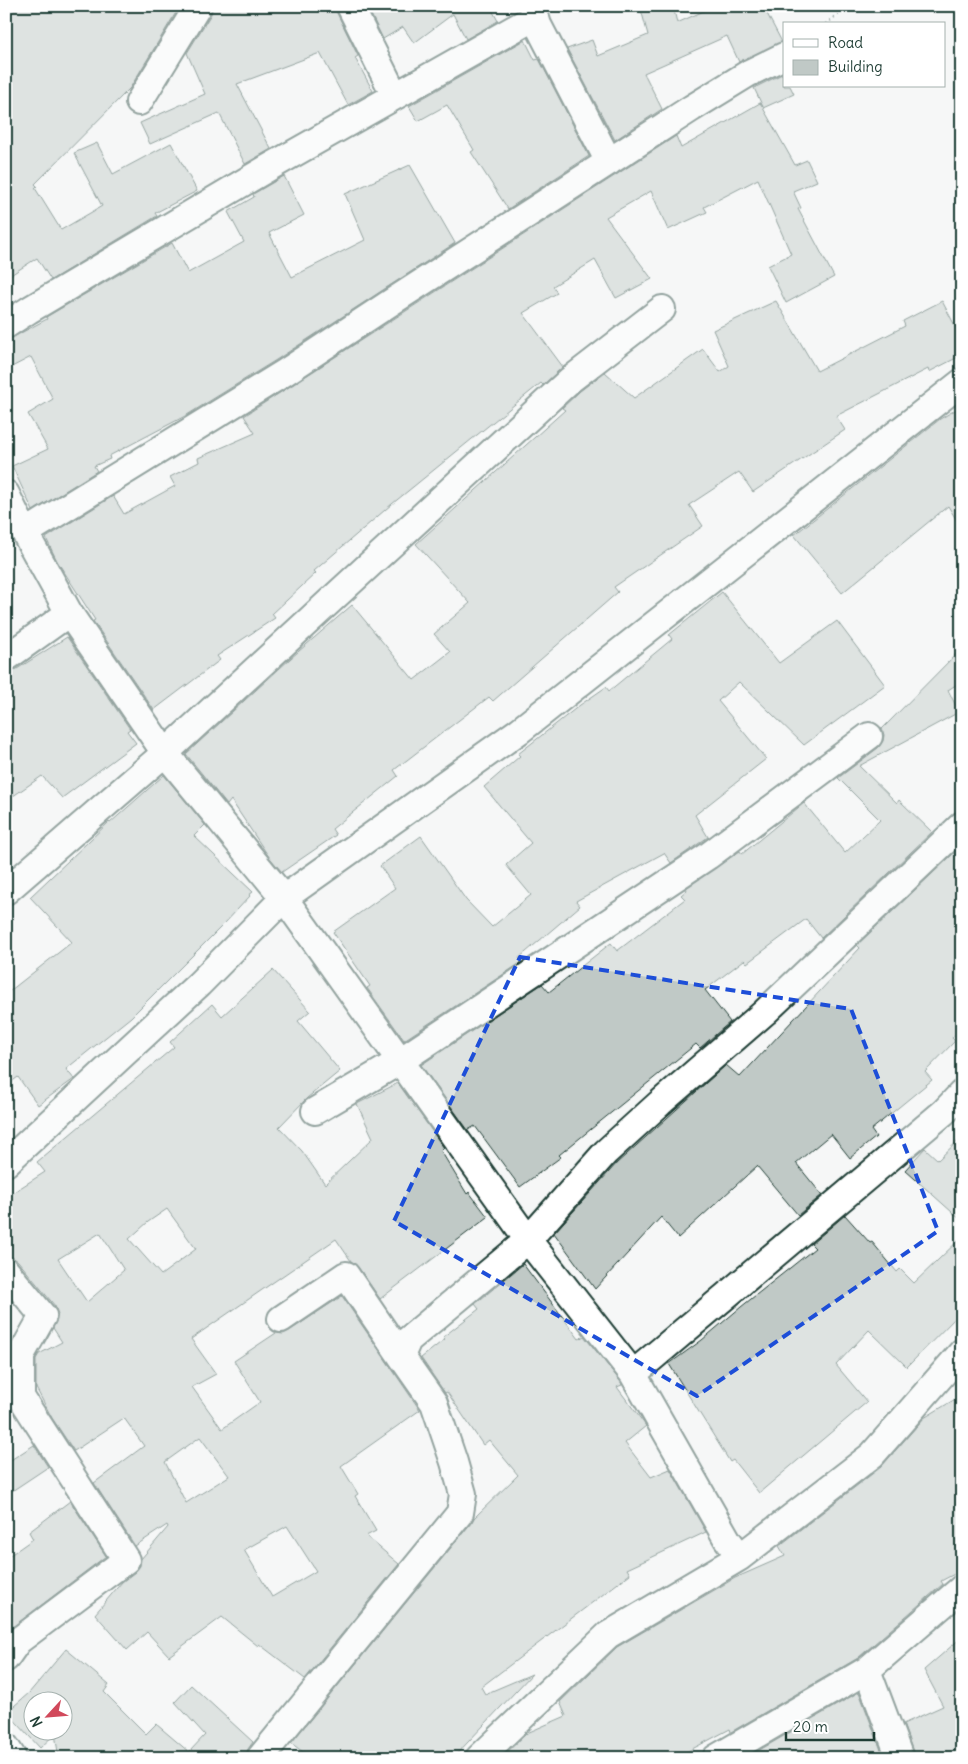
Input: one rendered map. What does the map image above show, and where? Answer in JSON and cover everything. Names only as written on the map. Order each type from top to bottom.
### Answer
[{"type":"street","points":[[139,102],[198,6]]},
{"type":"street","points":[[350,6],[395,96]]},
{"type":"street","points":[[6,325],[268,168],[395,96],[533,12],[610,162]]},
{"type":"street","points":[[25,533],[284,373],[749,73],[783,56]]},
{"type":"street","points":[[6,891],[165,753],[570,380],[662,309]]},
{"type":"street","points":[[6,1164],[199,984],[284,898],[519,731],[962,382]]},
{"type":"street","points":[[6,494],[69,613],[165,753],[284,898],[528,1240],[633,1374],[727,1539],[740,1557]]},
{"type":"street","points":[[6,658],[69,613]]},
{"type":"street","points":[[315,1111],[400,1061],[708,856],[869,736]]},
{"type":"street","points":[[401,1356],[408,1340],[528,1240],[606,1152],[660,1102],[765,1012],[962,824]]},
{"type":"street","points":[[633,1374],[944,1112],[962,1093]]},
{"type":"street","points":[[6,1271],[43,1316],[20,1355],[21,1397],[126,1560],[18,1641],[6,1658]]},
{"type":"street","points":[[260,1758],[460,1513],[463,1494],[434,1403],[346,1275],[281,1319]]},
{"type":"street","points":[[479,1758],[608,1635],[740,1557],[872,1455],[962,1352]]},
{"type":"street","points":[[716,1758],[867,1670],[962,1588]]},
{"type":"street","points":[[867,1670],[900,1758]]},
{"type":"street","points":[[6,1747],[13,1758]]},
{"type":"path","points":[[828,22],[847,6]]},
{"type":"highlighted area","points":[[520,957],[851,1009],[938,1231],[697,1396],[394,1221]]},
{"type":"building","points":[[6,6],[180,6],[130,88],[35,184],[37,186],[35,188],[61,230],[102,206],[74,153],[97,143],[113,174],[171,143],[197,191],[155,213],[157,216],[51,280],[37,258],[6,278]]},
{"type":"building","points":[[213,6],[335,6],[358,56],[355,58],[373,91],[348,105],[320,53],[237,84],[271,149],[245,164],[219,113],[150,144],[140,123],[205,94],[187,53],[211,14]]},
{"type":"building","points":[[367,6],[490,6],[498,21],[466,39],[453,14],[414,43],[403,27],[383,39]]},
{"type":"building","points":[[640,6],[673,6],[677,23],[715,6],[763,6],[782,42],[739,62],[727,36],[644,73],[662,109],[615,140],[567,49],[592,40],[598,56],[648,35]]},
{"type":"building","points":[[525,40],[535,60],[539,59],[589,156],[508,209],[471,152],[474,150],[447,105],[418,121],[409,106]]},
{"type":"building","points":[[783,74],[783,88],[791,88],[794,94],[763,108],[795,165],[807,160],[817,181],[793,191],[801,208],[798,209],[834,277],[786,303],[768,266],[791,254],[758,179],[704,207],[707,212],[668,230],[651,191],[606,217],[652,279],[616,298],[595,260],[553,286],[557,293],[523,313],[563,367],[543,385],[541,383],[392,504],[314,571],[316,573],[272,614],[275,618],[217,656],[220,660],[154,710],[93,621],[95,620],[57,561],[46,538],[113,496],[124,514],[175,486],[170,477],[199,462],[198,458],[255,433],[244,416],[676,136],[681,148],[760,103],[763,107],[754,88]]},
{"type":"building","points":[[410,165],[455,243],[276,360],[187,415],[109,456],[110,459],[94,466],[97,471],[33,511],[12,466],[48,449],[28,414],[53,399],[31,357],[6,370],[6,341],[47,319],[46,317],[172,243],[188,273],[244,242],[228,212],[254,197],[253,194],[284,176],[304,215],[269,233],[292,277],[365,240],[345,194]]},
{"type":"building","points":[[776,301],[817,371],[905,326],[903,321],[942,301],[962,339],[962,355],[929,372],[928,369],[836,416],[845,430],[753,492],[739,472],[689,505],[703,526],[614,587],[618,592],[493,701],[489,697],[394,770],[398,776],[332,829],[336,835],[282,872],[269,857],[231,800],[227,805],[186,754],[352,605],[414,680],[450,652],[434,634],[470,603],[416,544],[565,410],[562,408],[580,391],[605,372],[634,398],[703,349],[720,372],[729,366],[713,330]]},
{"type":"building","points":[[962,406],[962,529],[948,506],[842,593],[794,535],[940,419]]},
{"type":"building","points":[[722,592],[779,663],[837,621],[885,685],[804,745],[739,682],[718,701],[766,759],[695,815],[708,837],[671,863],[664,853],[576,901],[580,906],[519,958],[522,962],[404,1040],[367,988],[370,986],[333,932],[395,888],[380,866],[421,836],[466,900],[492,927],[531,895],[506,865],[531,843],[484,787],[520,756],[518,754],[580,705],[606,687],[609,691],[672,639],[669,635]]},
{"type":"building","points":[[67,637],[130,729],[127,731],[136,743],[62,798],[42,776],[6,801],[6,676]]},
{"type":"building","points":[[962,648],[962,681],[948,690],[959,712],[859,766],[897,803],[899,800],[932,832],[821,938],[806,919],[747,963],[744,960],[705,990],[730,1022],[700,1048],[696,1044],[559,1155],[561,1157],[520,1187],[475,1126],[468,1130],[421,1065],[542,984],[549,992],[611,943],[617,951],[685,899],[681,895],[687,890],[686,888],[740,851],[742,854],[804,803],[845,853],[880,820],[838,778],[878,748],[883,741],[882,729]]},
{"type":"building","points":[[164,775],[205,825],[194,836],[253,892],[225,923],[131,1017],[66,1069],[74,1079],[38,1105],[18,1077],[6,1086],[6,994],[72,942],[30,897],[109,822]]},
{"type":"building","points":[[954,853],[962,861],[962,1028],[952,1038],[955,1041],[925,1072],[932,1080],[871,1130],[876,1137],[850,1158],[831,1134],[796,1163],[822,1195],[798,1215],[757,1166],[678,1238],[661,1217],[595,1289],[554,1233],[617,1163],[726,1065],[740,1077],[860,948],[857,945]]},
{"type":"building","points":[[273,970],[310,1011],[298,1021],[340,1071],[307,1098],[279,1127],[302,1151],[325,1184],[373,1138],[357,1104],[398,1083],[444,1148],[441,1151],[467,1194],[469,1192],[488,1217],[380,1299],[336,1239],[191,1339],[216,1374],[192,1387],[222,1429],[260,1402],[234,1361],[276,1333],[283,1334],[289,1331],[342,1296],[420,1410],[341,1466],[358,1494],[355,1496],[376,1531],[366,1536],[399,1564],[305,1679],[259,1644],[258,1646],[222,1617],[169,1656],[147,1632],[127,1650],[95,1614],[122,1582],[135,1572],[140,1566],[141,1559],[168,1527],[167,1525],[135,1546],[94,1483],[144,1446],[124,1418],[74,1451],[52,1418],[36,1388],[36,1359],[39,1354],[62,1342],[53,1328],[58,1314],[55,1306],[18,1261],[6,1256],[6,1197],[45,1172],[37,1162],[174,1047],[170,1042],[212,1004],[222,1016]],"holes":[[[167,1209],[196,1249],[161,1275],[129,1239],[148,1222]],[[100,1233],[124,1270],[87,1302],[58,1259]],[[200,1437],[229,1476],[186,1503],[165,1462]],[[287,1526],[316,1571],[272,1597],[244,1550]]]},
{"type":"building","points":[[962,1137],[962,1221],[905,1170],[925,1148],[938,1160]]},
{"type":"building","points":[[845,1215],[870,1243],[872,1242],[897,1272],[900,1269],[914,1283],[962,1237],[962,1311],[907,1367],[869,1330],[836,1365],[867,1402],[759,1493],[733,1460],[730,1462],[669,1364],[702,1340],[815,1248],[811,1244]]},
{"type":"building","points":[[523,1264],[579,1339],[584,1336],[621,1382],[622,1385],[617,1387],[646,1426],[625,1443],[651,1477],[670,1469],[706,1532],[627,1569],[630,1574],[481,1687],[485,1694],[532,1674],[453,1758],[311,1758],[291,1743],[474,1518],[518,1475],[489,1440],[483,1445],[421,1358],[445,1339],[443,1337],[479,1309],[475,1304]]},
{"type":"building","points":[[962,1395],[962,1570],[941,1581],[943,1584],[858,1658],[731,1732],[730,1729],[675,1758],[501,1758],[527,1733],[566,1716],[560,1702],[617,1647],[735,1578],[785,1556],[779,1546],[881,1467],[924,1418]]},
{"type":"building","points":[[34,1445],[48,1467],[6,1495],[6,1463]]},
{"type":"building","points":[[70,1501],[106,1556],[6,1632],[6,1558],[33,1539],[29,1532]]},
{"type":"building","points":[[962,1637],[962,1758],[915,1758],[903,1724],[943,1706],[924,1670]]},
{"type":"building","points":[[66,1649],[109,1685],[104,1692],[146,1734],[156,1724],[189,1752],[205,1735],[175,1702],[191,1685],[253,1742],[245,1758],[59,1758],[56,1742],[72,1742],[72,1692],[30,1692]]},
{"type":"building","points":[[859,1692],[884,1758],[746,1758]]},
{"type":"building","points":[[22,1699],[22,1728],[7,1712]]},
{"type":"building","points":[[34,1742],[46,1742],[40,1748]]}]
